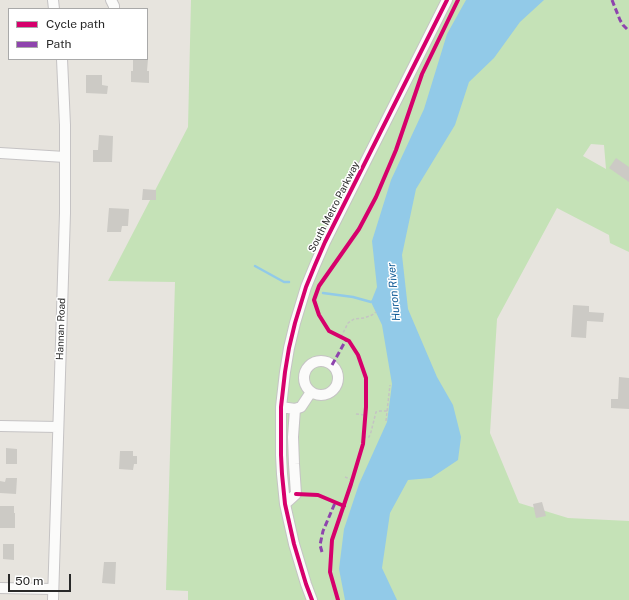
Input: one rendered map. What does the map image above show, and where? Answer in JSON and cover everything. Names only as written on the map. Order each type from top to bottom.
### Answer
[{"type":"street","name":"South Metro Parkway","points":[[312,600],[294,544],[286,504],[281,455],[281,407],[285,372],[295,323],[314,265],[447,0]]},
{"type":"street","name":"Hannan Road","points":[[53,600],[65,221],[64,88],[62,60]]},
{"type":"street","points":[[0,153],[65,157]]},
{"type":"street","points":[[281,407],[295,409],[301,407],[311,392]]},
{"type":"street","points":[[286,504],[296,494],[294,450],[295,409]]},
{"type":"street","points":[[0,426],[58,427]]},
{"type":"street","points":[[0,588],[53,589]]},
{"type":"path","points":[[341,337],[348,323],[354,319],[364,318],[376,312]]},
{"type":"path","points":[[335,334],[346,340]]},
{"type":"path","points":[[386,421],[390,385]]},
{"type":"path","points":[[363,437],[369,437],[376,412],[387,411]]},
{"type":"path","points":[[356,414],[365,413],[364,422]]},
{"type":"path","points":[[363,444],[364,430]]},
{"type":"path","points":[[345,478],[352,482],[354,473]]},
{"type":"green space","points":[[191,0],[629,0],[629,252],[610,243],[609,235],[557,208],[497,319],[490,433],[519,503],[568,518],[629,521],[629,600],[188,600],[188,591],[166,590],[175,282],[108,281],[188,127]],"holes":[[[591,144],[604,145],[606,169],[583,156]]]},
{"type":"water","name":"Huron River","points":[[466,0],[544,0],[520,22],[494,58],[469,82],[455,125],[416,189],[402,255],[408,309],[437,377],[453,405],[461,437],[458,460],[431,478],[408,480],[390,513],[382,568],[397,600],[345,600],[339,569],[344,529],[359,484],[387,422],[392,384],[382,325],[371,302],[377,287],[372,241],[391,180],[424,109],[447,34]]},
{"type":"building","points":[[133,60],[148,60],[147,71],[149,71],[149,83],[131,82],[131,71],[133,71]]},
{"type":"building","points":[[86,75],[102,75],[102,85],[108,86],[107,94],[86,93]]},
{"type":"building","points":[[99,135],[113,136],[112,162],[93,162],[93,150],[98,150]]},
{"type":"building","points":[[616,158],[629,167],[629,182],[609,168]]},
{"type":"building","points":[[143,189],[156,190],[156,200],[142,200]]},
{"type":"building","points":[[109,208],[129,209],[128,226],[122,226],[121,232],[107,232]]},
{"type":"building","points":[[573,305],[589,306],[589,312],[604,313],[603,322],[587,321],[586,338],[571,337]]},
{"type":"building","points":[[619,377],[629,378],[629,409],[611,408],[611,399],[618,399]]},
{"type":"building","points":[[6,448],[17,449],[17,464],[6,464]]},
{"type":"building","points":[[120,451],[133,451],[133,456],[137,456],[137,464],[134,464],[133,470],[119,469]]},
{"type":"building","points":[[6,478],[17,478],[16,494],[0,493],[0,481],[5,482]]},
{"type":"building","points":[[542,502],[546,516],[536,518],[533,504]]},
{"type":"building","points":[[0,506],[14,506],[15,528],[0,528]]},
{"type":"building","points":[[3,544],[14,544],[14,560],[3,559]]},
{"type":"building","points":[[104,562],[116,562],[115,584],[102,583]]},
{"type":"waterway","points":[[255,266],[284,282],[289,282]]},
{"type":"waterway","points":[[323,293],[353,297],[371,302],[373,301]]},
{"type":"marked path","points":[[612,0],[620,20],[629,31]]},
{"type":"marked path","points":[[332,365],[346,340]]},
{"type":"marked path","points":[[322,552],[320,545],[323,531],[335,503]]},
{"type":"cycle path","points":[[312,600],[294,544],[285,504],[282,474],[281,407],[289,348],[306,287],[325,242],[447,0]]},
{"type":"cycle path","points":[[338,600],[330,572],[332,540],[363,444],[366,407],[366,378],[358,355],[349,341],[329,331],[319,315],[314,300],[319,286],[359,229],[376,197],[396,150],[422,74],[458,0]]},
{"type":"cycle path","points":[[296,494],[318,495],[344,506]]}]
